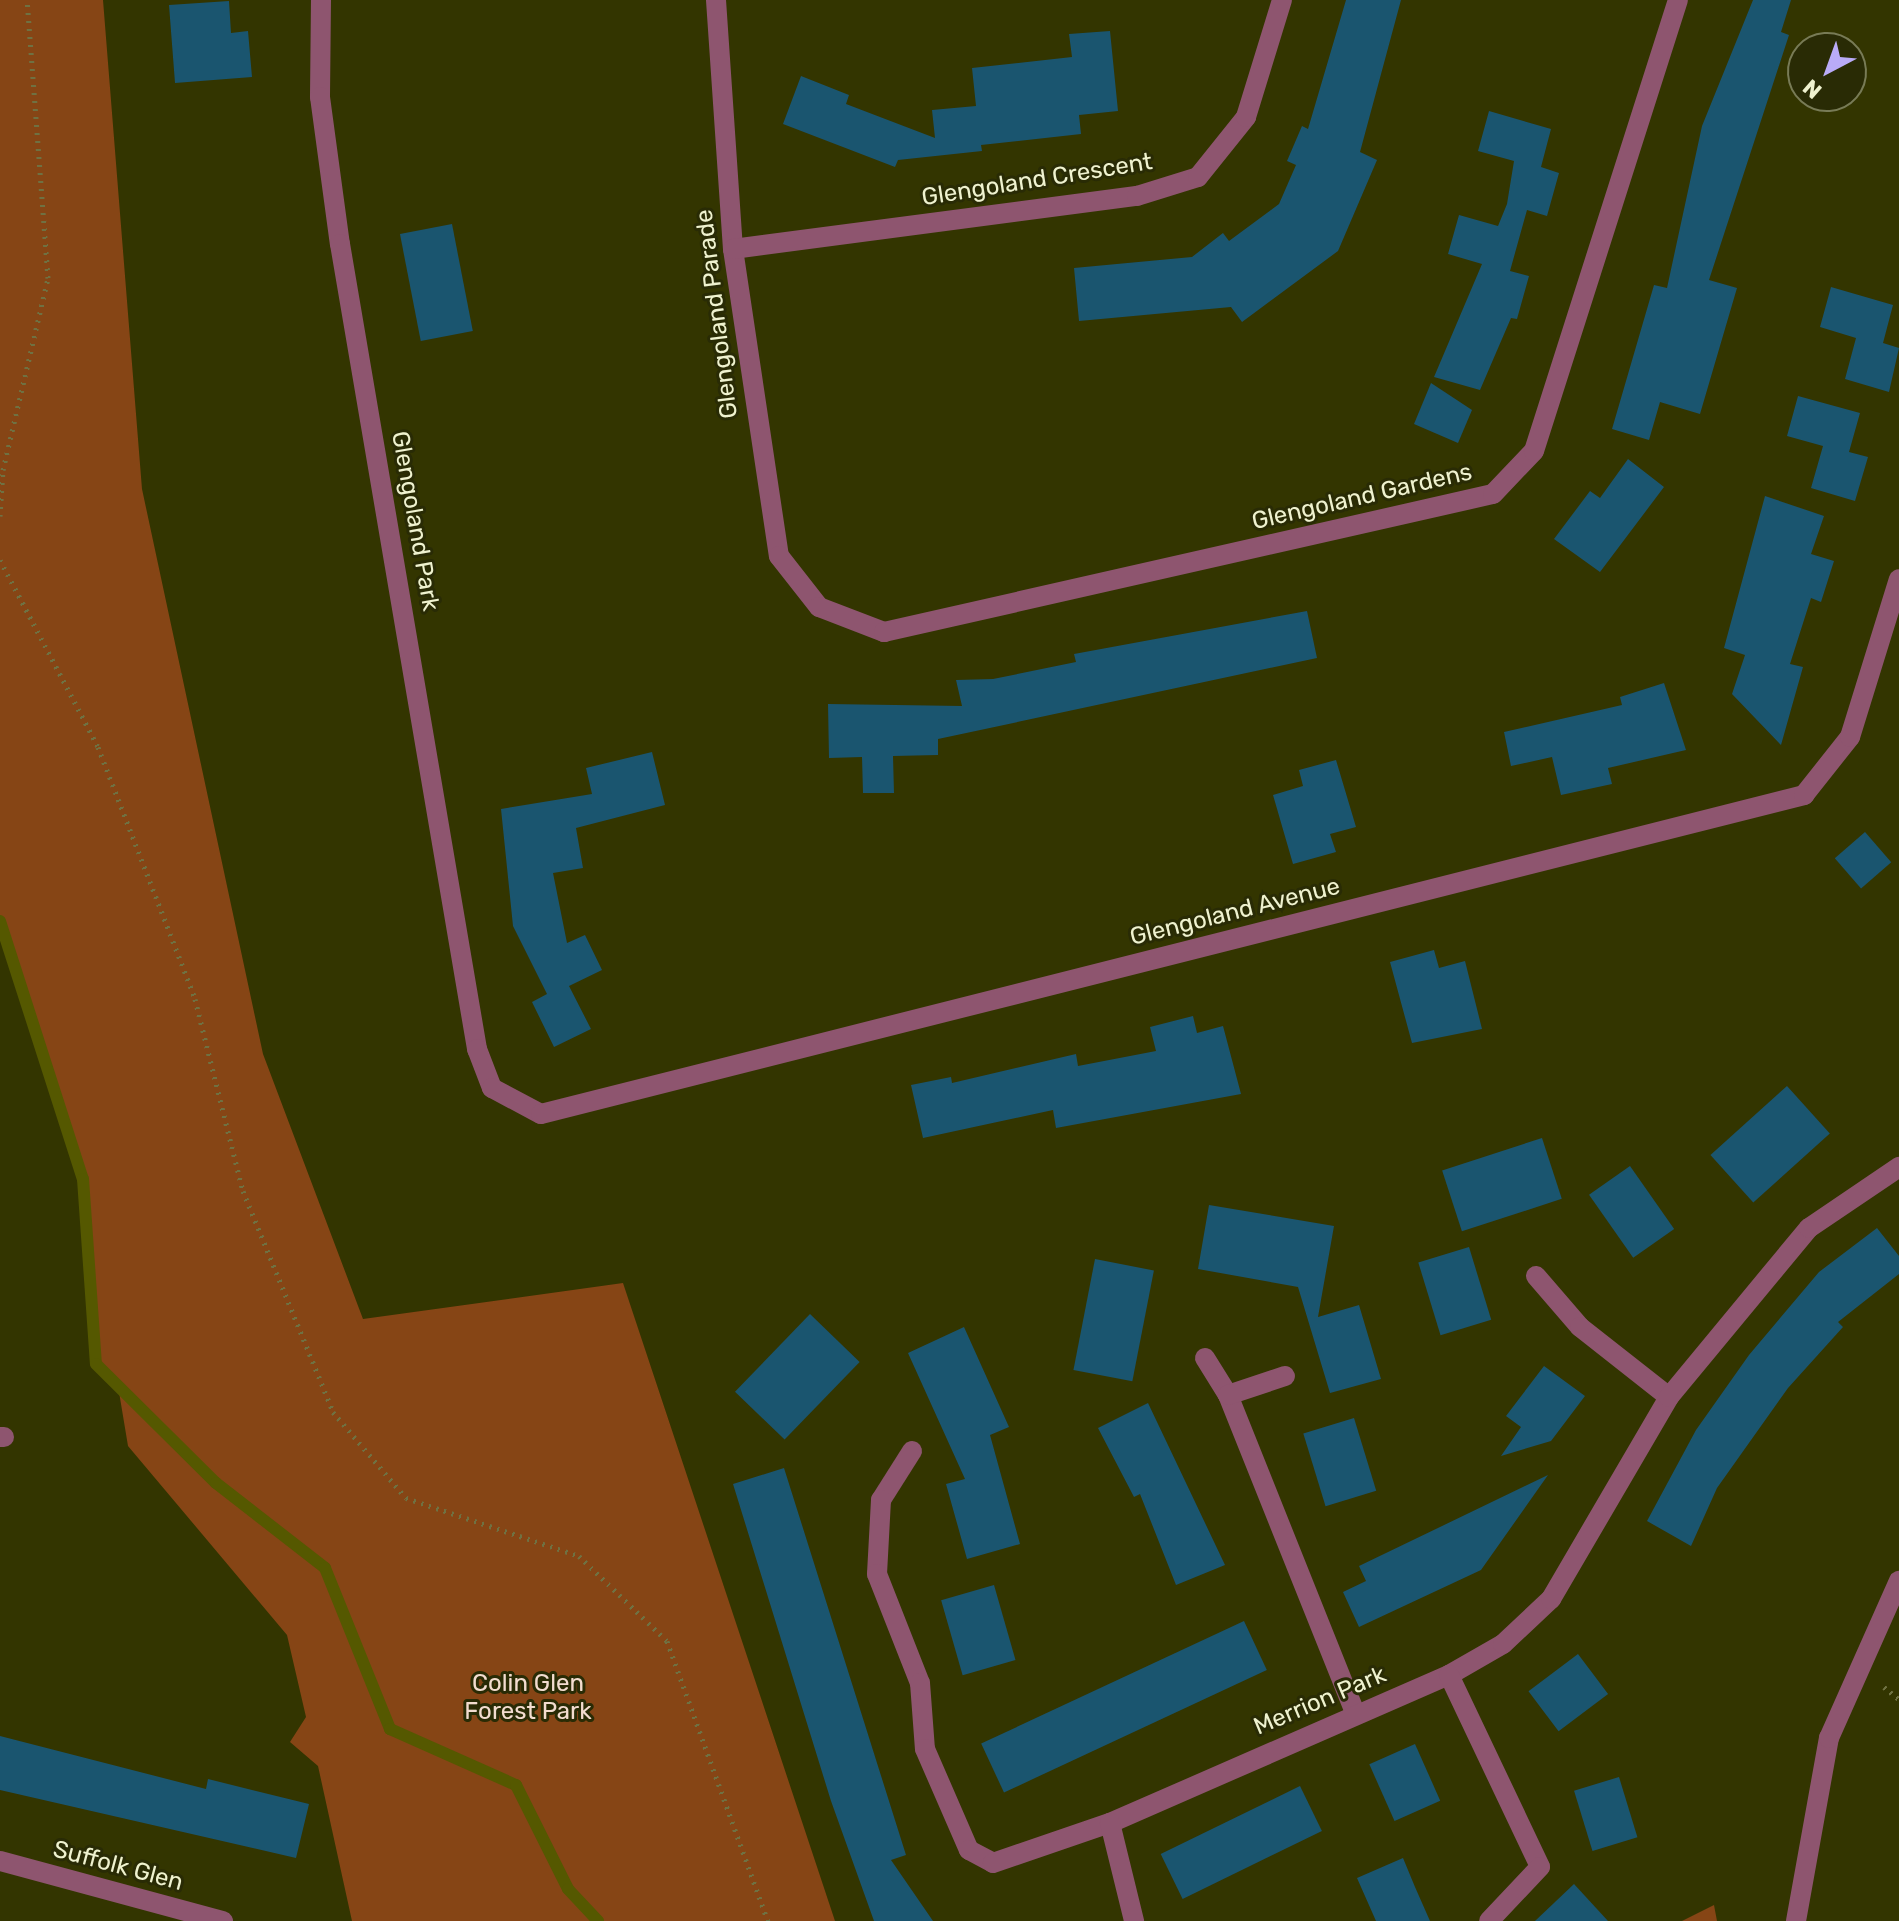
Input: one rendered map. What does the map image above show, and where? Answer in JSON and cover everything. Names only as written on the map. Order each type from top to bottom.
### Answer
[{"type":"street","name":"Glengoland Park","points":[[321,0],[320,97],[340,244],[477,1049]]},
{"type":"street","name":"Glengoland Parade","points":[[716,0],[733,249],[779,556],[819,607]]},
{"type":"street","name":"Glengoland Crescent","points":[[733,249],[1137,196],[1198,177],[1246,117],[1282,0]]},
{"type":"street","name":"Glengoland Gardens","points":[[819,607],[884,632],[1493,494],[1534,451],[1678,0]]},
{"type":"street","name":"Glengoland Avenue","points":[[477,1049],[492,1088],[541,1114],[1804,795],[1850,737],[1899,579]]},
{"type":"street","name":"Merrion Park","points":[[912,1451],[881,1500],[877,1574],[920,1683],[925,1749],[969,1850],[993,1863],[1110,1823],[1355,1712],[1449,1675],[1503,1644],[1551,1599],[1669,1397],[1809,1228],[1899,1167]]},
{"type":"street","points":[[1536,1276],[1580,1327],[1669,1397]]},
{"type":"street","points":[[1205,1358],[1228,1395],[1355,1712]]},
{"type":"street","points":[[1228,1395],[1285,1376]]},
{"type":"street","points":[[1796,1921],[1829,1738],[1899,1581]]},
{"type":"street","points":[[1449,1675],[1540,1867],[1489,1921]]},
{"type":"street","points":[[1110,1823],[1134,1921]]},
{"type":"street","name":"Suffolk Glen","points":[[0,1861],[197,1918],[223,1921]]},
{"type":"path","points":[[0,516],[3,470],[48,278],[27,0]]},
{"type":"path","points":[[0,560],[103,762],[195,999],[243,1191],[333,1412],[406,1498],[579,1556],[667,1641],[768,1921]]},
{"type":"path","points":[[1880,1684],[1899,1699]]},
{"type":"green space","name":"Colin Glen Forest Park","points":[[0,0],[103,0],[142,489],[263,1054],[363,1319],[623,1283],[835,1921],[352,1921],[318,1766],[290,1742],[306,1717],[287,1635],[128,1446],[118,1386],[96,1364],[83,1179],[0,921]]},
{"type":"green space","points":[[1714,1905],[1717,1921],[1682,1921]]},
{"type":"building","points":[[1346,0],[1401,0],[1360,152],[1377,160],[1338,251],[1242,322],[1231,307],[1079,321],[1074,268],[1192,257],[1223,233],[1229,241],[1279,204],[1296,165],[1287,161],[1302,126],[1308,129]]},
{"type":"building","points":[[1753,0],[1791,0],[1781,32],[1787,34],[1787,41],[1709,280],[1737,288],[1700,414],[1660,402],[1649,440],[1612,429],[1654,285],[1667,288],[1702,126]]},
{"type":"building","points":[[229,1],[231,33],[248,31],[252,77],[175,83],[169,5]]},
{"type":"building","points":[[1110,31],[1118,111],[1079,115],[1081,134],[981,145],[982,151],[898,160],[895,167],[783,124],[801,76],[849,95],[846,104],[935,138],[932,110],[976,106],[972,68],[1072,57],[1069,34]]},
{"type":"building","points":[[1489,111],[1551,129],[1541,167],[1559,173],[1547,216],[1527,210],[1510,271],[1529,276],[1517,319],[1511,318],[1480,390],[1434,377],[1482,264],[1448,254],[1459,215],[1498,226],[1507,204],[1514,161],[1478,151]]},
{"type":"building","points":[[452,224],[473,331],[421,341],[400,234]]},
{"type":"building","points":[[1831,287],[1893,305],[1883,343],[1899,348],[1889,392],[1845,379],[1856,338],[1820,327]]},
{"type":"building","points":[[1431,383],[1472,410],[1458,443],[1414,424]]},
{"type":"building","points":[[1798,396],[1860,413],[1849,452],[1868,457],[1855,501],[1811,488],[1823,446],[1787,436]]},
{"type":"building","points":[[1628,459],[1664,487],[1600,572],[1554,539],[1590,491],[1600,498]]},
{"type":"building","points":[[1765,496],[1824,516],[1811,554],[1834,561],[1821,602],[1811,598],[1790,664],[1803,667],[1781,745],[1732,694],[1745,655],[1724,648]]},
{"type":"building","points":[[1307,611],[1317,658],[938,739],[938,755],[893,756],[894,793],[863,793],[862,757],[829,758],[828,704],[962,706],[956,680],[993,679],[1076,662],[1074,654]]},
{"type":"building","points":[[1664,683],[1686,750],[1608,768],[1612,784],[1561,795],[1552,757],[1511,766],[1504,732],[1622,705],[1620,697]]},
{"type":"building","points":[[652,752],[665,805],[576,828],[583,868],[553,873],[567,943],[585,935],[602,970],[569,986],[591,1029],[554,1047],[532,1002],[547,994],[513,926],[501,809],[592,794],[586,768]]},
{"type":"building","points":[[1336,760],[1356,827],[1330,834],[1336,852],[1293,864],[1273,795],[1303,786],[1299,770]]},
{"type":"building","points":[[1865,832],[1891,862],[1861,888],[1835,858]]},
{"type":"building","points":[[1434,950],[1439,968],[1465,961],[1482,1029],[1412,1043],[1390,962]]},
{"type":"building","points":[[1193,1016],[1197,1033],[1223,1026],[1241,1094],[1056,1128],[1053,1110],[923,1138],[911,1085],[951,1077],[952,1083],[1076,1054],[1078,1066],[1156,1051],[1150,1027]]},
{"type":"building","points":[[1787,1086],[1830,1134],[1753,1202],[1710,1155]]},
{"type":"building","points":[[1542,1138],[1562,1199],[1462,1231],[1442,1170]]},
{"type":"building","points":[[1630,1166],[1674,1229],[1633,1258],[1589,1195]]},
{"type":"building","points":[[1209,1205],[1334,1226],[1318,1317],[1359,1305],[1381,1379],[1330,1393],[1298,1287],[1198,1269]]},
{"type":"building","points":[[1877,1228],[1899,1256],[1899,1274],[1838,1322],[1843,1327],[1788,1388],[1717,1488],[1691,1546],[1647,1521],[1696,1430],[1749,1355],[1819,1272]]},
{"type":"building","points":[[1469,1247],[1491,1320],[1441,1335],[1418,1262]]},
{"type":"building","points":[[1095,1259],[1154,1270],[1132,1381],[1073,1370]]},
{"type":"building","points":[[810,1314],[860,1362],[785,1440],[735,1392]]},
{"type":"building","points":[[964,1327],[1009,1427],[990,1435],[1020,1544],[967,1559],[946,1484],[965,1479],[908,1353]]},
{"type":"building","points":[[1544,1366],[1585,1396],[1551,1441],[1501,1456],[1521,1427],[1506,1416]]},
{"type":"building","points":[[1148,1403],[1225,1565],[1176,1585],[1140,1494],[1134,1497],[1098,1428]]},
{"type":"building","points":[[1354,1418],[1376,1491],[1326,1506],[1303,1433]]},
{"type":"building","points":[[784,1468],[906,1855],[891,1860],[933,1921],[874,1921],[831,1801],[733,1484]]},
{"type":"building","points":[[1548,1475],[1481,1570],[1359,1627],[1343,1592],[1366,1581],[1359,1566]]},
{"type":"building","points":[[994,1585],[1015,1660],[963,1675],[941,1600]]},
{"type":"building","points":[[1244,1621],[1267,1670],[1004,1792],[981,1744]]},
{"type":"building","points":[[1578,1654],[1608,1694],[1559,1731],[1528,1691]]},
{"type":"building","points":[[0,1736],[206,1789],[208,1779],[309,1804],[296,1858],[0,1790]]},
{"type":"building","points":[[1415,1744],[1440,1801],[1395,1821],[1369,1764]]},
{"type":"building","points":[[1619,1777],[1637,1837],[1592,1851],[1574,1791]]},
{"type":"building","points":[[1300,1786],[1322,1831],[1183,1899],[1161,1854]]},
{"type":"building","points":[[1403,1858],[1430,1921],[1376,1921],[1357,1878]]},
{"type":"building","points":[[1574,1884],[1608,1921],[1535,1921]]},
{"type":"waterway","points":[[0,921],[83,1179],[96,1364],[216,1483],[325,1568],[390,1729],[516,1785],[568,1889],[598,1921]]}]
